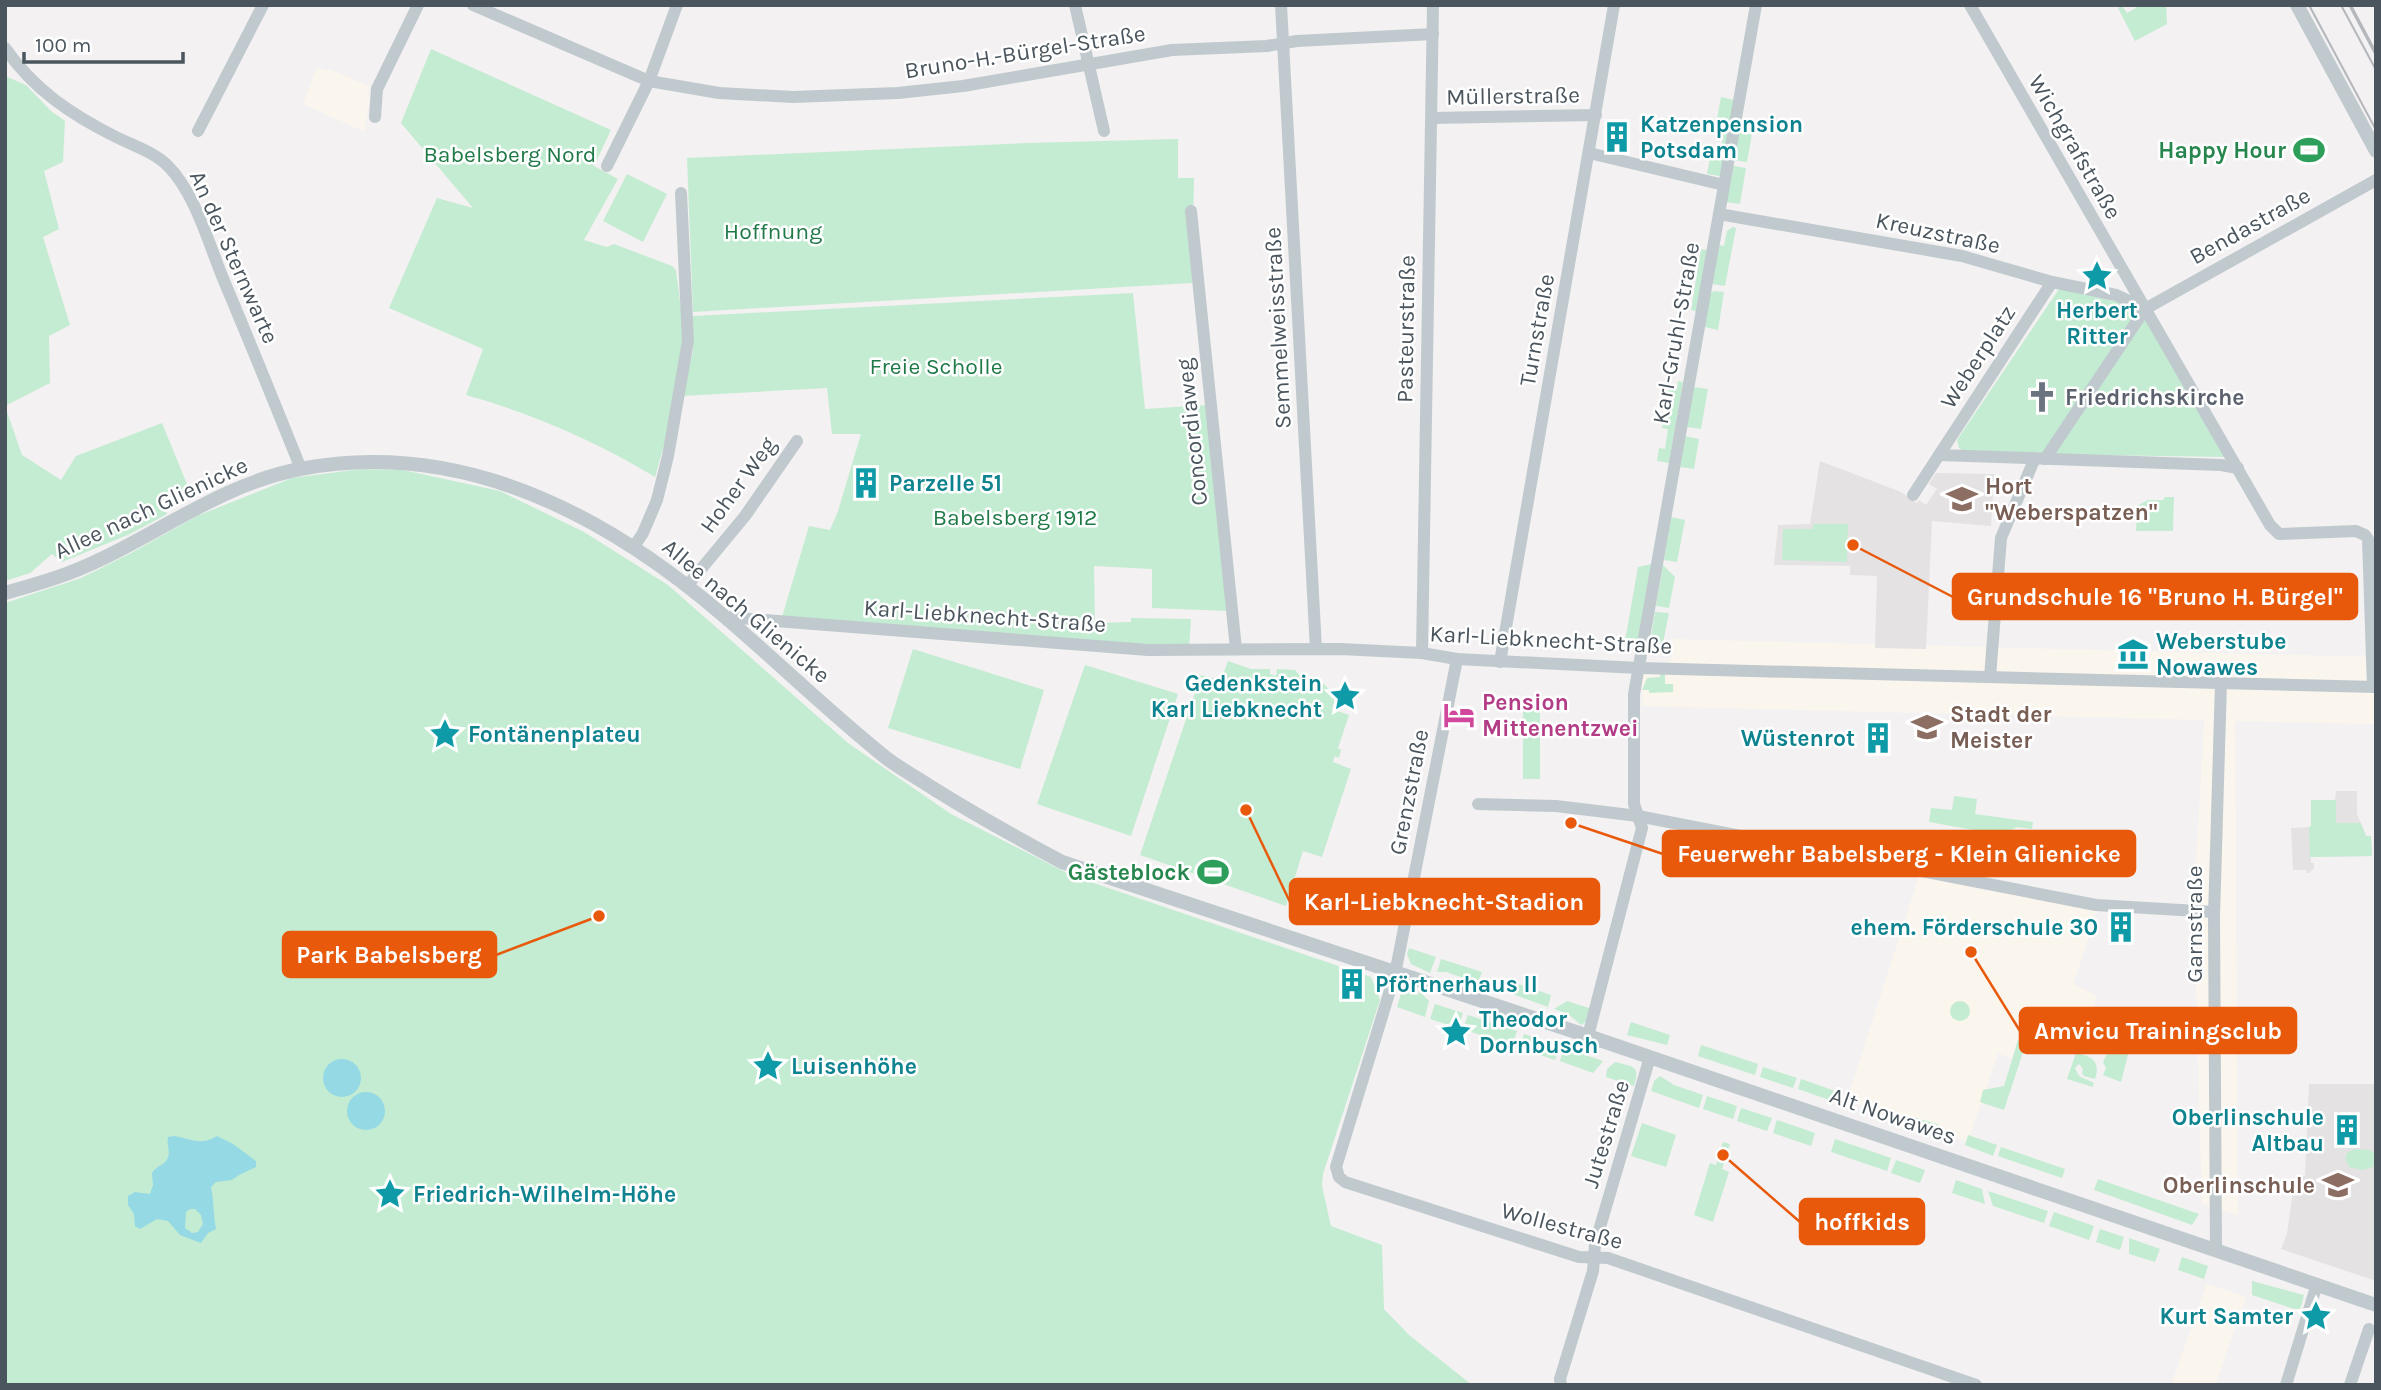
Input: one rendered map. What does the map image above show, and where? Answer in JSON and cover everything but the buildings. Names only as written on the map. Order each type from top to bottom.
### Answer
[{"type":"street","points":[[198,131],[263,5]]},
{"type":"street","points":[[374,117],[377,89],[418,5]]},
{"type":"street","name":"Bruno-H.-Bürgel-Straße","points":[[472,5],[649,81],[719,93],[793,97],[885,94],[963,86],[1172,50],[1433,34]]},
{"type":"street","points":[[607,166],[649,81],[677,5]]},
{"type":"street","points":[[1074,5],[1104,131]]},
{"type":"street","name":"Semmelweisstraße","points":[[1281,5],[1316,649]]},
{"type":"street","name":"Pasteurstraße","points":[[1422,653],[1433,5]]},
{"type":"street","name":"Turnstraße","points":[[1500,662],[1614,5]]},
{"type":"street","name":"Karl-Gruhl-Straße","points":[[1588,1036],[1642,828],[1634,804],[1634,694],[1756,5]]},
{"type":"street","name":"Wichgrafstraße","points":[[1970,5],[2145,309]]},
{"type":"street","points":[[2297,5],[2376,151]]},
{"type":"street","name":"An der Sternwarte","points":[[5,48],[39,88],[75,117],[148,153],[162,161],[175,174],[199,220],[302,469]]},
{"type":"street","name":"Müllerstraße","points":[[1431,118],[1595,115]]},
{"type":"street","points":[[1589,153],[1724,185]]},
{"type":"street","name":"Bendastraße","points":[[2145,309],[2376,180]]},
{"type":"street","points":[[634,548],[657,500],[668,456],[688,341],[681,193]]},
{"type":"street","name":"Concordiaweg","points":[[1191,211],[1236,649]]},
{"type":"street","name":"Kreuzstraße","points":[[1719,214],[1962,256],[2052,282],[2116,295],[2145,309]]},
{"type":"street","name":"Weberplatz","points":[[1913,495],[2052,282]]},
{"type":"street","points":[[1990,677],[2001,538],[2040,458],[2145,309],[2270,525],[2279,534],[2370,532],[2375,687]]},
{"type":"street","name":"Hoher Weg","points":[[687,586],[745,516],[797,440]]},
{"type":"street","points":[[1939,455],[2221,465],[2238,468]]},
{"type":"street","name":"Allee nach Glienicke","points":[[5,593],[70,573],[203,505],[280,474],[302,469],[351,462],[386,461],[504,482],[537,496],[634,548],[725,617],[888,760],[984,820],[1062,862],[1395,974]]},
{"type":"street","name":"Karl-Liebknecht-Straße","points":[[725,617],[1148,650],[1316,649],[1422,653],[1500,662],[1639,668],[2375,687]]},
{"type":"street","name":"Grenzstraße","points":[[1395,974],[1457,659]]},
{"type":"street","name":"Garnstraße","points":[[2216,1250],[2214,912],[2221,682]]},
{"type":"street","points":[[1478,804],[1556,806],[1638,816],[2096,905],[2214,912]]},
{"type":"street","name":"Alt Nowawes","points":[[1395,974],[1588,1036],[2376,1305]]},
{"type":"street","name":"Wollestraße","points":[[1395,974],[1336,1167],[1339,1177],[1345,1182],[1569,1254],[1608,1258],[1976,1385]]},
{"type":"street","name":"Jutestraße","points":[[1561,1385],[1560,1379],[1593,1271],[1595,1244],[1650,1057]]},
{"type":"street","points":[[2286,1385],[2317,1284]]},
{"type":"street","points":[[2353,1384],[2370,1329]]},
{"type":"shaded area","points":[[317,67],[327,71],[329,69],[370,87],[365,132],[303,104]]},
{"type":"shaded area","points":[[1820,461],[1901,492],[1917,503],[1919,500],[1926,505],[1937,489],[1929,484],[1936,473],[1994,474],[1991,526],[1932,521],[1926,649],[1875,648],[1877,576],[1850,575],[1850,566],[1774,565],[1778,525],[1810,524]]},
{"type":"shaded area","points":[[1671,639],[2376,657],[2376,724],[2235,721],[2238,1215],[2202,1204],[2194,905],[2204,720],[1642,706],[1643,675],[1671,660]]},
{"type":"shaded area","points":[[2336,791],[2357,791],[2357,814],[2366,836],[2371,836],[2372,856],[2311,857],[2314,869],[2310,873],[2306,870],[2293,870],[2291,828],[2311,827],[2311,800],[2335,800]]},
{"type":"shaded area","points":[[1920,873],[2098,909],[2073,984],[2097,996],[2082,1055],[2019,1034],[2012,1059],[1998,1053],[1968,1141],[1847,1100]]},
{"type":"shaded area","name":"Oberlinschule","points":[[2309,1084],[2376,1084],[2376,1281],[2281,1249],[2287,1234],[2293,1190],[2300,1189],[2301,1176],[2305,1176]]},
{"type":"shaded area","points":[[2207,1284],[2246,1297],[2215,1385],[2171,1385]]},
{"type":"green space","points":[[2135,5],[2166,5],[2167,24],[2135,41],[2118,8],[2122,6],[2127,13],[2136,8]]},
{"type":"green space","name":"Babelsberg Nord","points":[[431,49],[611,130],[594,166],[618,179],[584,240],[607,247],[614,244],[672,266],[676,270],[684,333],[666,438],[655,477],[564,430],[466,395],[483,349],[389,308],[437,198],[473,208],[401,123]]},
{"type":"green space","points":[[5,76],[26,85],[51,111],[65,121],[63,162],[44,171],[59,229],[43,237],[70,325],[49,336],[50,383],[5,406]]},
{"type":"green space","points":[[1721,97],[1734,100],[1729,127],[1716,124]]},
{"type":"green space","points":[[1740,126],[1753,128],[1747,162],[1734,160]]},
{"type":"green space","points":[[1724,132],[1728,133],[1720,176],[1707,174],[1711,153],[1720,154]]},
{"type":"green space","name":"Hoffnung","points":[[1178,139],[1178,178],[1194,178],[1192,283],[693,312],[687,158]]},
{"type":"green space","points":[[1733,166],[1746,168],[1740,204],[1726,202]]},
{"type":"green space","points":[[627,174],[667,194],[643,242],[603,221]]},
{"type":"green space","points":[[1736,228],[1725,286],[1712,284],[1719,245],[1724,246],[1727,231]]},
{"type":"green space","points":[[1701,249],[1707,250],[1696,311],[1691,310]]},
{"type":"green space","points":[[2059,289],[2142,307],[2226,457],[1967,453],[1959,448],[1957,440]]},
{"type":"green space","points":[[1724,292],[1718,330],[1705,327],[1710,293]]},
{"type":"green space","points":[[1133,293],[1145,409],[1207,405],[1229,611],[1152,608],[1152,569],[1094,566],[1095,623],[1131,622],[1131,618],[1191,619],[1189,649],[782,617],[809,526],[830,530],[861,434],[832,434],[827,388],[682,396],[693,351],[693,316]]},
{"type":"green space","points":[[1678,381],[1683,382],[1669,463],[1657,461],[1659,448],[1665,449],[1668,429],[1662,428],[1669,388],[1677,389]]},
{"type":"green space","points":[[1694,387],[1708,389],[1701,429],[1687,427]]},
{"type":"green space","points":[[5,406],[22,455],[61,480],[76,456],[162,423],[189,489],[162,503],[167,514],[130,534],[62,562],[52,554],[30,573],[5,581]]},
{"type":"green space","points":[[1685,436],[1699,439],[1694,469],[1680,467]]},
{"type":"green space","points":[[361,469],[403,470],[500,491],[584,532],[668,585],[848,743],[951,814],[1073,876],[1371,977],[1380,1000],[1323,1174],[1322,1186],[1331,1226],[1382,1245],[1384,1309],[1409,1335],[1472,1385],[5,1385],[5,603],[81,578],[197,516],[292,478]]},
{"type":"green space","points":[[2165,497],[2174,497],[2173,531],[2136,531],[2137,506],[2148,500],[2163,500]]},
{"type":"green space","points":[[1671,517],[1685,520],[1677,562],[1664,560]]},
{"type":"green space","points":[[1813,524],[1848,524],[1847,562],[1782,560],[1783,529],[1813,529]]},
{"type":"green space","points":[[1652,564],[1639,642],[1625,641],[1638,567]]},
{"type":"green space","points":[[1663,565],[1675,577],[1669,608],[1656,606]]},
{"type":"green space","points":[[1655,612],[1669,613],[1663,643],[1650,643]]},
{"type":"green space","points":[[913,649],[1044,690],[1020,769],[888,728]]},
{"type":"green space","points":[[1228,661],[1251,669],[1270,669],[1270,674],[1276,676],[1277,669],[1295,670],[1300,676],[1324,684],[1336,697],[1332,709],[1349,715],[1338,748],[1341,750],[1339,758],[1335,756],[1333,762],[1351,769],[1322,857],[1303,851],[1286,906],[1140,855],[1201,675],[1221,680]]},
{"type":"green space","points":[[1085,665],[1178,694],[1131,836],[1037,804]]},
{"type":"green space","points":[[1660,674],[1665,674],[1665,684],[1673,684],[1673,692],[1649,693],[1649,690],[1642,690],[1647,678],[1660,677]]},
{"type":"green space","points":[[1523,709],[1540,710],[1540,779],[1523,779]]},
{"type":"green space","points":[[1954,796],[1977,799],[1975,814],[2033,822],[2032,829],[2017,827],[2001,835],[1929,822],[1931,808],[1952,810]]},
{"type":"green space","points":[[2311,800],[2336,800],[2336,823],[2361,823],[2366,836],[2371,836],[2372,856],[2310,857]]},
{"type":"green space","points":[[1409,948],[1436,957],[1430,973],[1411,964],[1407,954]]},
{"type":"green space","points":[[1441,959],[1482,972],[1478,983],[1446,972],[1437,972]]},
{"type":"green space","points":[[1518,984],[1551,995],[1548,1007],[1515,995]]},
{"type":"green space","points":[[1402,990],[1418,995],[1419,991],[1429,1001],[1425,1017],[1397,1007]]},
{"type":"green space","points":[[1567,1001],[1592,1009],[1587,1021],[1581,1025],[1568,1014],[1554,1009]]},
{"type":"green space","points":[[1956,1001],[1964,1001],[1970,1011],[1964,1021],[1956,1021],[1950,1015],[1950,1007]]},
{"type":"green space","points":[[1435,1004],[1463,1013],[1458,1028],[1430,1019]]},
{"type":"green space","points":[[1468,1015],[1517,1031],[1512,1046],[1463,1029]]},
{"type":"green space","points":[[1631,1022],[1670,1035],[1667,1045],[1627,1035]]},
{"type":"green space","points":[[1524,1034],[1559,1046],[1555,1060],[1520,1048]]},
{"type":"green space","points":[[2018,1040],[2026,1043],[2004,1110],[1980,1102],[1983,1090],[2004,1086]]},
{"type":"green space","points":[[1701,1045],[1758,1064],[1755,1075],[1698,1056]]},
{"type":"green space","points":[[1564,1048],[1603,1061],[1593,1073],[1560,1061]]},
{"type":"green space","points":[[2110,1048],[2129,1051],[2121,1082],[2103,1075],[2106,1068],[2103,1062]]},
{"type":"green space","points":[[2076,1053],[2091,1058],[2096,1064],[2095,1079],[2084,1076],[2079,1064],[2075,1068],[2079,1076],[2094,1083],[2093,1087],[2067,1079]]},
{"type":"green space","points":[[1615,1062],[1636,1070],[1634,1086],[1606,1077],[1607,1069]]},
{"type":"green space","points":[[1763,1067],[1797,1078],[1793,1088],[1760,1077]]},
{"type":"green space","points":[[1660,1076],[1674,1085],[1703,1095],[1699,1108],[1651,1091],[1654,1081]]},
{"type":"green space","points":[[1801,1079],[1841,1093],[1838,1103],[1798,1089]]},
{"type":"green space","points":[[1707,1096],[1737,1106],[1733,1119],[1703,1109]]},
{"type":"green space","points":[[1741,1108],[1772,1118],[1767,1131],[1737,1121]]},
{"type":"green space","points":[[1914,1117],[1940,1125],[1936,1137],[1910,1128]]},
{"type":"green space","points":[[1777,1120],[1815,1133],[1811,1146],[1773,1133]]},
{"type":"green space","points":[[1642,1123],[1676,1135],[1666,1167],[1631,1156]]},
{"type":"green space","points":[[1968,1135],[1997,1145],[1993,1156],[1965,1145]]},
{"type":"green space","points":[[1835,1139],[1891,1158],[1887,1171],[1831,1152]]},
{"type":"green space","points":[[1723,1142],[1730,1144],[1722,1169],[1729,1172],[1713,1222],[1694,1215],[1710,1163],[1716,1165]]},
{"type":"green space","points":[[2001,1147],[2065,1169],[2062,1178],[1998,1156]]},
{"type":"green space","points":[[2356,1149],[2376,1153],[2376,1166],[2362,1170],[2349,1167],[2345,1157],[2348,1152]]},
{"type":"green space","points":[[1896,1160],[1925,1170],[1920,1183],[1891,1173]]},
{"type":"green space","points":[[2098,1179],[2199,1214],[2192,1225],[2094,1190]]},
{"type":"green space","points":[[1956,1180],[1982,1189],[1985,1204],[1952,1193]]},
{"type":"green space","points":[[1988,1191],[2048,1211],[2044,1223],[1993,1206]]},
{"type":"green space","points":[[2054,1212],[2094,1226],[2089,1240],[2049,1226]]},
{"type":"green space","points":[[2100,1229],[2124,1237],[2120,1250],[2096,1242]]},
{"type":"green space","points":[[2129,1238],[2160,1249],[2155,1262],[2129,1254]]},
{"type":"green space","points":[[2182,1257],[2208,1266],[2204,1279],[2178,1270]]},
{"type":"green space","points":[[2252,1281],[2304,1295],[2300,1311],[2252,1295]]},
{"type":"water","points":[[342,1059],[356,1064],[361,1078],[356,1092],[342,1097],[328,1092],[323,1078],[328,1064]]},
{"type":"water","points":[[366,1092],[380,1097],[385,1111],[380,1125],[366,1130],[352,1125],[347,1111],[352,1097]]},
{"type":"water","points":[[217,1136],[256,1161],[256,1167],[232,1180],[216,1182],[211,1187],[216,1229],[208,1233],[201,1243],[180,1235],[168,1221],[157,1219],[140,1229],[135,1226],[134,1214],[128,1205],[128,1196],[135,1192],[150,1194],[153,1185],[152,1173],[168,1158],[168,1137],[201,1141]],"holes":[[[195,1209],[201,1215],[203,1224],[198,1232],[192,1233],[185,1228],[186,1212]]]},
{"type":"tram line","points":[[2309,5],[2376,130]]},
{"type":"tram line","points":[[2341,5],[2376,70]]},
{"type":"railway","points":[[2350,5],[2376,54]]},
{"type":"place","name":"Katzenpension Potsdam","points":[[1617,137]]},
{"type":"place","name":"Happy Hour","points":[[2309,150]]},
{"type":"place","name":"Herbert Ritter","points":[[2097,276]]},
{"type":"place","name":"Friedrichskirche","points":[[2042,397]]},
{"type":"place","name":"Parzelle 51","points":[[866,483]]},
{"type":"place","name":"Hort \"Weberspatzen\"","points":[[1962,499]]},
{"type":"place","name":"Grundschule 16 \"Bruno H. Bürgel\"","points":[[1853,545]]},
{"type":"place","name":"Weberstube Nowawes","points":[[2133,654]]},
{"type":"place","name":"Gedenkstein Karl Liebknecht","points":[[1345,696]]},
{"type":"place","name":"Pension Mittenentzwei","points":[[1459,715]]},
{"type":"place","name":"Stadt der Meister","points":[[1927,727]]},
{"type":"place","name":"Fontänenplateu","points":[[445,734]]},
{"type":"place","name":"Wüstenrot","points":[[1878,738]]},
{"type":"place","name":"Karl-Liebknecht-Stadion","points":[[1246,810]]},
{"type":"place","name":"Feuerwehr Babelsberg - Klein Glienicke","points":[[1571,823]]},
{"type":"place","name":"Gästeblock","points":[[1213,872]]},
{"type":"place","name":"Park Babelsberg","points":[[599,916]]},
{"type":"place","name":"ehem. Förderschule 30","points":[[2121,927]]},
{"type":"place","name":"Amvicu Trainingsclub","points":[[1971,952]]},
{"type":"place","name":"Pförtnerhaus II","points":[[1352,984]]},
{"type":"place","name":"Theodor Dornbusch","points":[[1456,1032]]},
{"type":"place","name":"Luisenhöhe","points":[[768,1066]]},
{"type":"place","name":"Oberlinschule Altbau","points":[[2347,1130]]},
{"type":"place","name":"hoffkids","points":[[1723,1155]]},
{"type":"place","name":"Oberlinschule","points":[[2338,1185]]},
{"type":"place","name":"Friedrich-Wilhelm-Höhe","points":[[390,1194]]},
{"type":"place","name":"Kurt Samter","points":[[2316,1316]]},
{"type":"park label","name":"Freie Scholle","points":[[936,366]]},
{"type":"park label","name":"Babelsberg 1912","points":[[1015,517]]}]
